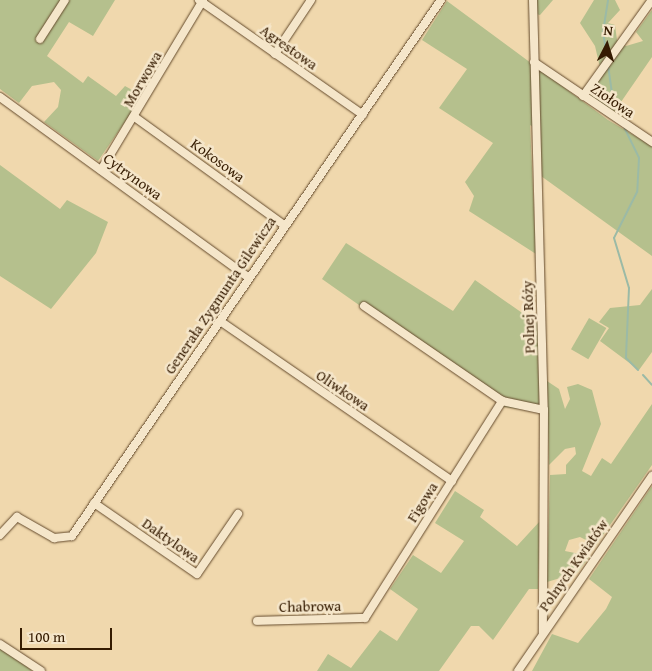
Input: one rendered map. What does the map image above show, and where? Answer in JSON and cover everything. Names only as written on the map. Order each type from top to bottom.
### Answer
[{"type":"street","points":[[40,39],[65,0]]},
{"type":"street","points":[[275,54],[311,0]]},
{"type":"street","name":"Generała Zygmunta Gilewicza","points":[[0,535],[17,518],[63,540],[72,536],[284,225],[363,115],[441,0]]},
{"type":"street","name":"Polnej Róży","points":[[534,0],[534,62],[544,410],[543,633]]},
{"type":"street","points":[[583,96],[652,0]]},
{"type":"street","name":"Agrestowa","points":[[201,1],[363,115]]},
{"type":"street","name":"Morwowa","points":[[101,170],[136,118],[201,1]]},
{"type":"street","name":"Ziołowa","points":[[534,62],[652,142]]},
{"type":"street","name":"Cytrynowa","points":[[0,97],[249,278]]},
{"type":"street","name":"Kokosowa","points":[[136,118],[284,225]]},
{"type":"street","points":[[364,306],[502,401],[544,410]]},
{"type":"street","name":"Oliwkowa","points":[[220,321],[452,481]]},
{"type":"street","name":"Figowa","points":[[365,618],[502,401]]},
{"type":"street","name":"Polnych Kwiatów","points":[[518,671],[652,476]]},
{"type":"street","name":"Daktylowa","points":[[94,503],[197,574],[238,514]]},
{"type":"street","name":"Chabrowa","points":[[256,621],[365,618]]},
{"type":"street","points":[[0,644],[41,671]]},
{"type":"green space","points":[[0,0],[115,0],[93,36],[69,22],[47,56],[83,83],[88,76],[116,96],[125,86],[134,91],[138,103],[98,161],[44,122],[58,107],[61,90],[54,82],[32,86],[19,103],[0,89]]},
{"type":"green space","points":[[536,0],[553,0],[540,15],[536,14]]},
{"type":"green space","points":[[594,0],[615,0],[620,10],[608,23],[615,25],[617,40],[626,46],[643,41],[636,32],[652,10],[652,57],[612,115],[587,95],[602,76],[595,46],[580,23]]},
{"type":"green space","points":[[447,1],[608,120],[652,146],[652,256],[541,176],[539,131],[530,125],[536,254],[469,211],[474,196],[465,182],[493,143],[439,108],[467,69],[422,40]]},
{"type":"green space","points":[[0,165],[60,209],[67,200],[108,222],[96,253],[51,309],[0,276]]},
{"type":"green space","points":[[346,243],[453,311],[475,280],[538,324],[540,404],[535,411],[504,407],[322,279]]},
{"type":"green space","points":[[652,289],[652,352],[639,370],[600,341],[609,328],[599,322],[610,308],[640,305]]},
{"type":"green space","points":[[589,318],[606,328],[588,359],[571,349]]},
{"type":"green space","points":[[547,381],[559,389],[565,409],[570,399],[567,387],[578,384],[592,390],[601,424],[582,471],[591,476],[602,458],[611,464],[652,404],[652,465],[596,545],[580,537],[569,540],[565,551],[590,556],[577,573],[547,582],[550,475],[566,474],[566,465],[576,454],[575,447],[565,449],[549,465]]},
{"type":"green space","points":[[652,486],[652,671],[532,671],[552,634],[578,643],[606,609],[612,597],[589,579]]},
{"type":"green space","points":[[455,491],[484,510],[480,517],[517,546],[540,521],[538,589],[529,589],[493,640],[479,626],[471,626],[439,671],[317,671],[328,654],[351,668],[380,630],[397,641],[418,609],[390,589],[413,555],[441,573],[464,541],[435,523]]},
{"type":"green space","points":[[0,648],[22,662],[32,671],[0,671]]},
{"type":"waterway","points":[[607,57],[603,32],[608,0]]},
{"type":"waterway","points":[[608,65],[612,92]]},
{"type":"waterway","points":[[624,127],[639,158],[637,192],[614,238],[629,288],[626,358],[638,370]]},
{"type":"waterway","points":[[643,375],[652,385]]}]
